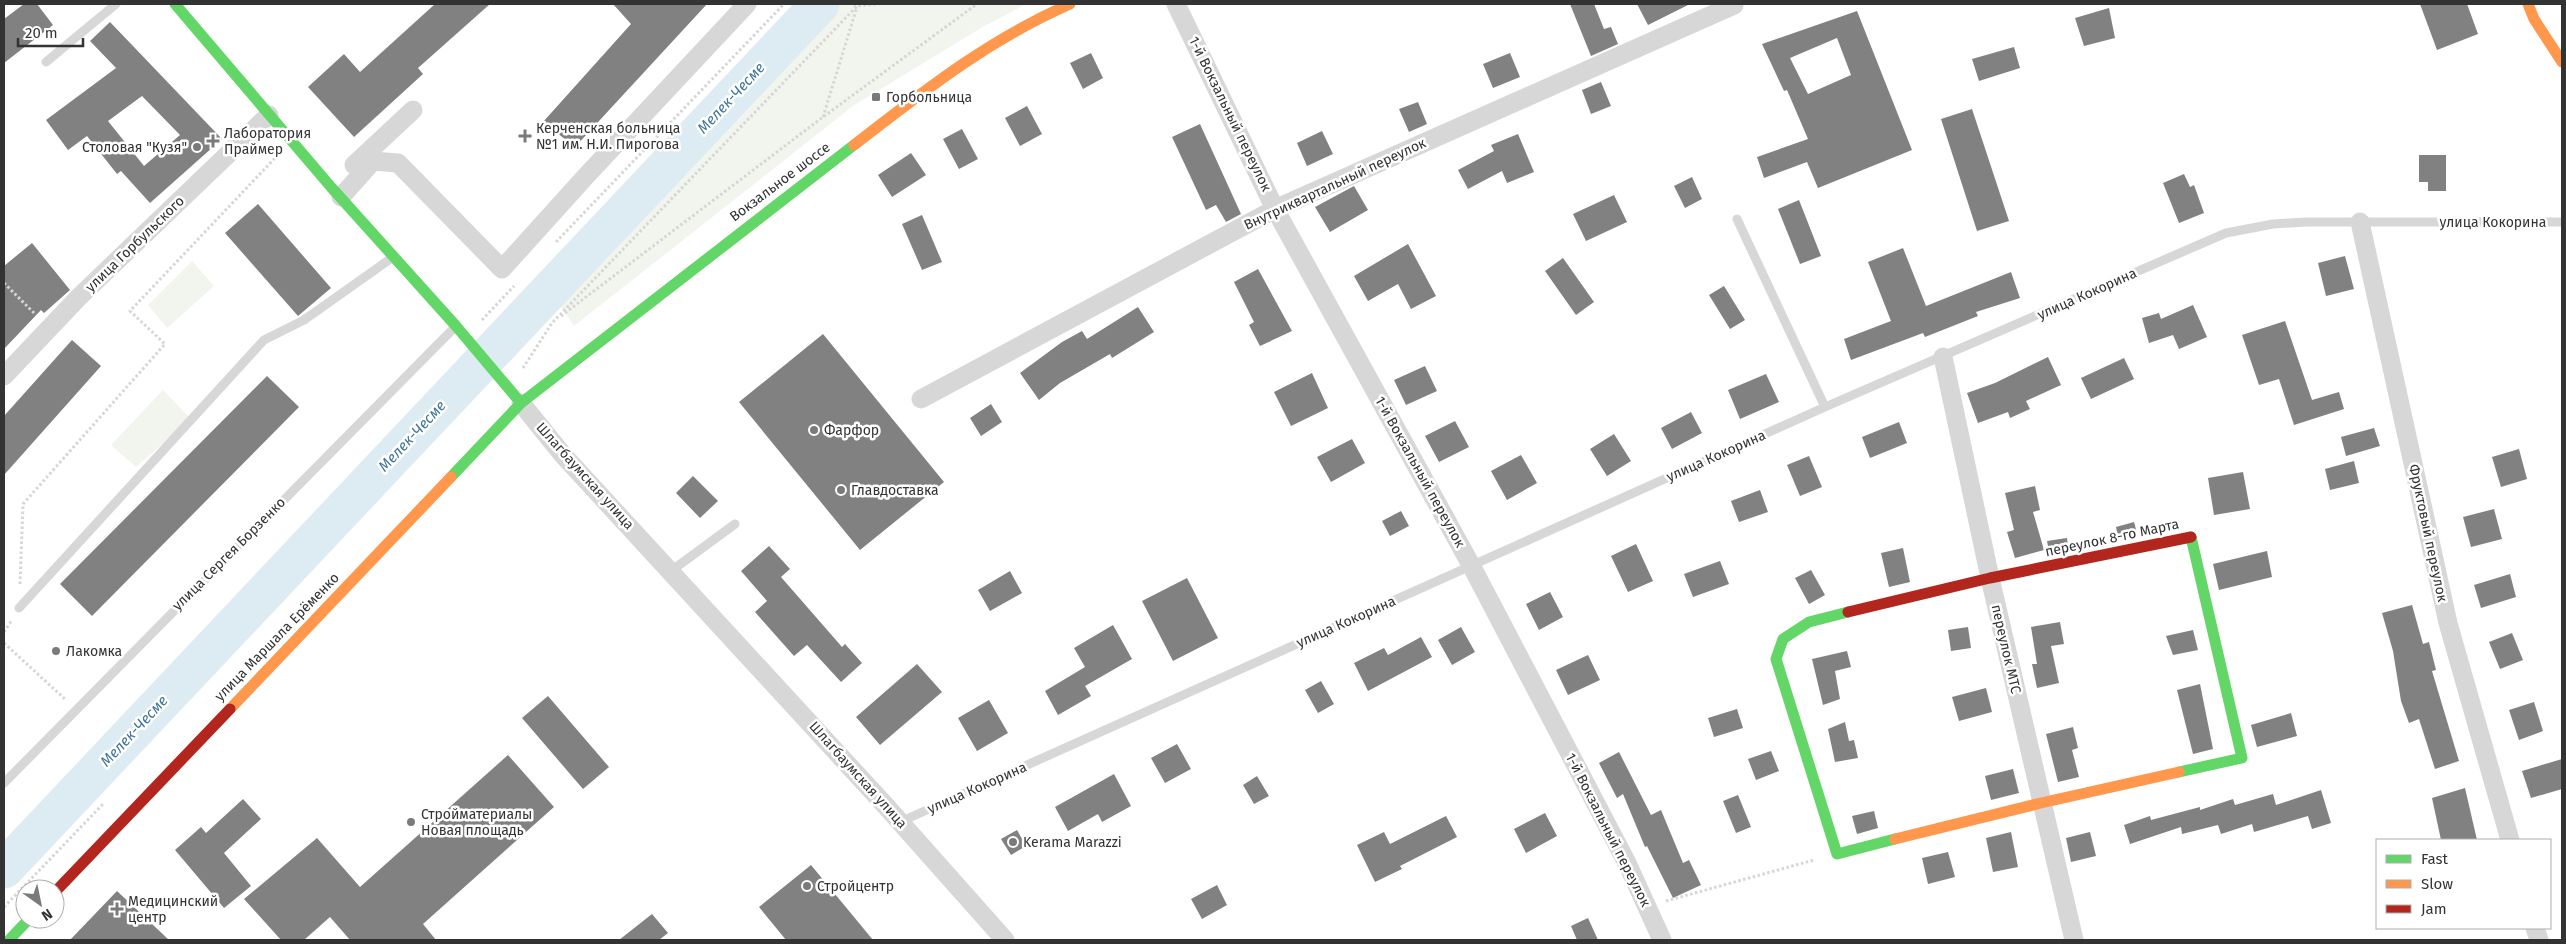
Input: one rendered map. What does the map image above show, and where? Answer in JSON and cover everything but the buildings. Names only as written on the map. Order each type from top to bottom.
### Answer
[{"type":"street","name":"Шлагбаумская улица","points":[[175,4],[291,141],[466,337],[563,455],[672,571],[1005,940]]},
{"type":"street","points":[[370,157],[398,163],[502,269],[747,4]]},
{"type":"street","name":"Вокзальное шоссе","points":[[521,403],[942,77],[1027,23],[1070,4]]},
{"type":"street","name":"1-й Вокзальный переулок","points":[[1176,4],[1275,208],[1471,565],[1627,863],[1662,940]]},
{"type":"street","points":[[2528,4],[2534,19],[2562,62]]},
{"type":"street","name":"Внутриквартальный переулок","points":[[921,399],[1275,208],[1734,5]]},
{"type":"street","points":[[336,192],[413,110]]},
{"type":"street","name":"улица Горбульского","points":[[4,376],[78,298],[269,115]]},
{"type":"street","name":"Фруктовый переулок","points":[[2360,222],[2448,624],[2510,839]]},
{"type":"street","name":"переулок МТС","points":[[1943,357],[1990,578],[2074,940]]},
{"type":"street","name":"улица Маршала Ерёменко","points":[[65,882],[521,403]]},
{"type":"street","name":"переулок 8-го Марта","points":[[2190,537],[2242,758],[2041,803],[1837,854],[1776,659],[1783,639],[1809,622],[1990,578],[2190,537]]},
{"type":"street","points":[[9,940],[19,929]]},
{"type":"lane","points":[[46,62],[116,4]]},
{"type":"lane","points":[[1737,219],[1825,407]]},
{"type":"lane","name":"улица Кокорина","points":[[900,822],[1825,407],[2226,233],[2273,224],[2562,222]]},
{"type":"lane","points":[[19,608],[264,340],[304,320],[393,257]]},
{"type":"lane","name":"улица Сергея Борзенко","points":[[4,783],[75,709],[456,326]]},
{"type":"lane","points":[[672,571],[735,524]]},
{"type":"path","points":[[554,245],[784,4]]},
{"type":"path","points":[[506,385],[519,375],[552,323],[857,4],[876,4]]},
{"type":"path","points":[[822,117],[857,4]]},
{"type":"path","points":[[552,323],[822,117],[977,4]]},
{"type":"path","points":[[4,632],[19,608],[23,504],[164,344],[130,311],[291,141]]},
{"type":"path","points":[[466,337],[520,280]]},
{"type":"path","points":[[4,283],[49,328]]},
{"type":"path","points":[[4,644],[75,709]]},
{"type":"path","points":[[4,907],[104,802]]},
{"type":"path","points":[[1646,907],[1837,854]]},
{"type":"shaded area","points":[[838,4],[1026,4],[981,28],[853,106],[574,326],[556,299]]},
{"type":"shaded area","points":[[192,261],[214,286],[167,328],[148,305]]},
{"type":"shaded area","points":[[163,390],[191,419],[136,467],[111,445]]},
{"type":"waterway","name":"Мелек-Чесме","points":[[4,869],[820,4]]},
{"type":"traffic: fast","points":[[175,4],[331,187],[456,326],[521,403]]},
{"type":"traffic: fast","points":[[451,477],[521,403],[854,145]]},
{"type":"traffic: fast","points":[[2179,772],[2242,758],[2191,537]]},
{"type":"traffic: fast","points":[[1848,612],[1809,622],[1783,639],[1776,659],[1837,854],[1895,839]]},
{"type":"traffic: fast","points":[[9,940],[19,929]]},
{"type":"traffic: slow","points":[[854,145],[931,86],[984,50],[1040,18],[1070,4]]},
{"type":"traffic: slow","points":[[2528,4],[2534,19],[2562,62]]},
{"type":"traffic: slow","points":[[230,709],[451,477]]},
{"type":"traffic: slow","points":[[1895,839],[2041,803],[2179,772]]},
{"type":"traffic: jam","points":[[1848,612],[1990,578],[2191,537]]},
{"type":"traffic: jam","points":[[65,882],[230,709]]},
{"type":"place","name":"Горбольница","points":[[876,97]]},
{"type":"place","name":"Керченская больница №1 им. Н.И. Пирогова","points":[[525,136]]},
{"type":"place","name":"Лаборатория Праймер","points":[[213,141]]},
{"type":"place","name":"Столовая \"Кузя\"","points":[[197,147]]},
{"type":"place","name":"Фарфор","points":[[814,430]]},
{"type":"place","name":"Главдоставка","points":[[841,490]]},
{"type":"place","name":"Лакомка","points":[[56,651]]},
{"type":"place","name":"Стройматериалы Новая площадь","points":[[411,822]]},
{"type":"place","name":"Kerama Marazzi","points":[[1013,842]]},
{"type":"place","name":"Стройцентр","points":[[807,886]]},
{"type":"place","name":"Медицинский центр","points":[[117,909]]}]
